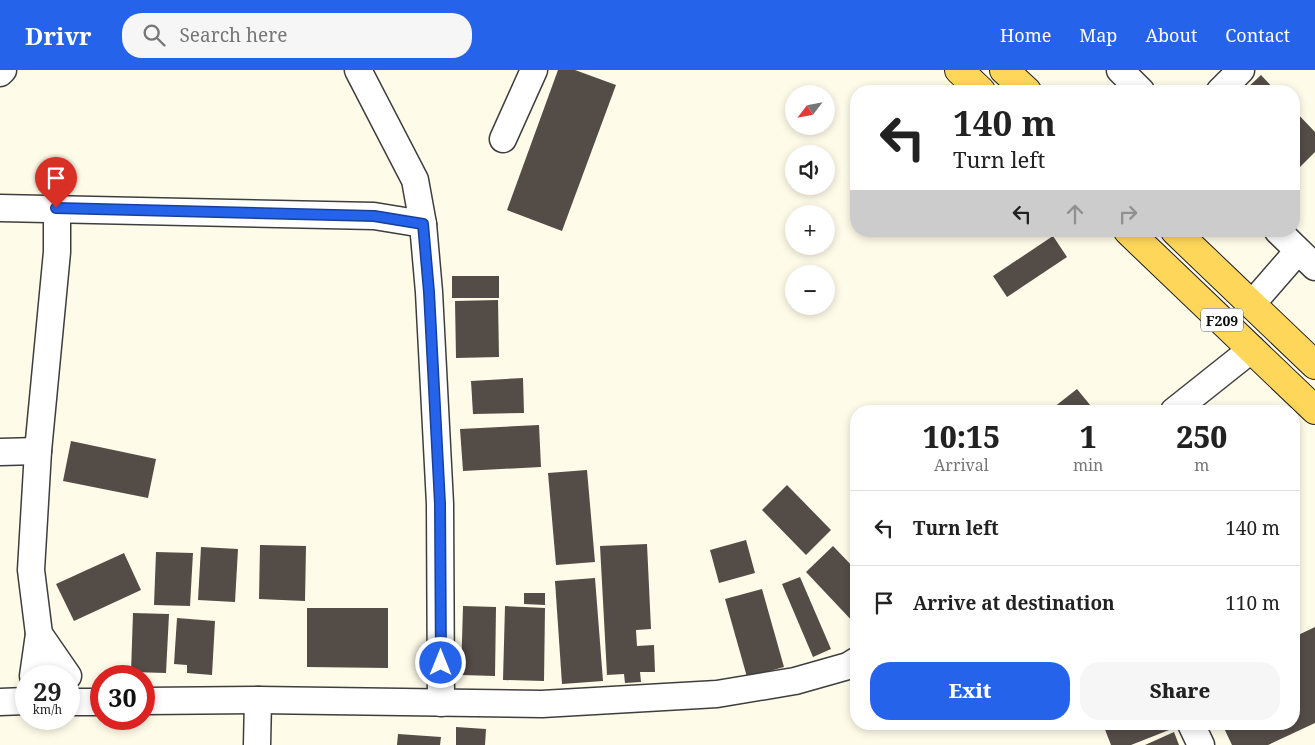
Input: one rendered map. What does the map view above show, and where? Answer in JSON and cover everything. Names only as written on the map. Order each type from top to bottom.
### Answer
[{"type":"main road","points":[[959,70],[975,85]]},
{"type":"main road","points":[[1004,70],[1020,85]]},
{"type":"main road","name":"F209","points":[[1134,237],[1315,410]]},
{"type":"main road","name":"F209","points":[[1181,237],[1315,365]]},
{"type":"street","points":[[0,73],[3,70]]},
{"type":"street","points":[[358,70],[415,180],[423,224],[429,292],[440,504],[442,703]]},
{"type":"street","points":[[503,139],[534,70]]},
{"type":"street","points":[[1120,70],[1135,85]]},
{"type":"street","points":[[1226,85],[1241,70]]},
{"type":"street","points":[[0,208],[374,216],[423,224]]},
{"type":"street","points":[[35,665],[39,634],[32,570],[38,451],[57,252],[56,208]]},
{"type":"street","points":[[1251,305],[1306,259],[1284,237]]},
{"type":"street","points":[[1182,405],[1252,349]]},
{"type":"street","points":[[0,452],[38,451]]},
{"type":"street","points":[[39,634],[60,665]]},
{"type":"street","points":[[155,701],[258,700],[542,704],[717,694],[795,682],[850,665]]},
{"type":"street","points":[[257,745],[258,700]]},
{"type":"street","points":[[0,702],[15,701]]},
{"type":"street","points":[[1194,730],[1201,745]]},
{"type":"building","points":[[558,70],[575,70],[616,85],[562,231],[507,210]]},
{"type":"building","points":[[1261,75],[1270,85],[1250,85]]},
{"type":"building","points":[[1300,116],[1315,132],[1315,152],[1300,167]]},
{"type":"building","points":[[1052,237],[1054,237],[1067,257],[1007,297],[993,276]]},
{"type":"building","points":[[452,276],[499,276],[499,298],[452,298]]},
{"type":"building","points":[[498,300],[499,357],[456,358],[455,301]]},
{"type":"building","points":[[523,378],[524,413],[473,414],[471,381]]},
{"type":"building","points":[[1077,389],[1090,405],[1057,405]]},
{"type":"building","points":[[539,425],[541,467],[463,471],[460,429]]},
{"type":"building","points":[[71,441],[156,459],[148,498],[63,481]]},
{"type":"building","points":[[587,470],[595,562],[556,565],[548,473]]},
{"type":"building","points":[[787,485],[831,530],[806,555],[762,510]]},
{"type":"building","points":[[746,540],[755,573],[719,583],[710,550]]},
{"type":"building","points":[[647,544],[651,629],[636,630],[637,646],[654,645],[655,672],[640,672],[641,682],[625,683],[624,674],[607,675],[600,546]]},
{"type":"building","points":[[260,545],[306,546],[305,601],[259,599]]},
{"type":"building","points":[[833,546],[850,564],[850,619],[806,572]]},
{"type":"building","points":[[201,547],[238,549],[235,602],[198,600]]},
{"type":"building","points":[[156,552],[193,553],[190,606],[154,605]]},
{"type":"building","points":[[124,553],[141,590],[74,621],[56,584]]},
{"type":"building","points":[[800,577],[831,649],[813,657],[782,584]]},
{"type":"building","points":[[595,578],[603,681],[562,684],[555,581]]},
{"type":"building","points":[[762,589],[784,667],[747,677],[725,599]]},
{"type":"building","points":[[524,593],[545,593],[545,605],[524,604]]},
{"type":"building","points":[[463,606],[496,607],[495,676],[461,675]]},
{"type":"building","points":[[505,606],[545,608],[544,681],[503,680]]},
{"type":"building","points":[[307,608],[388,608],[388,668],[307,667]]},
{"type":"building","points":[[133,613],[169,614],[166,673],[155,673],[155,665],[131,665]]},
{"type":"building","points":[[177,618],[215,621],[212,675],[187,673],[187,665],[174,664]]},
{"type":"building","points":[[1315,627],[1315,723],[1268,745],[1232,745],[1225,730],[1300,730],[1300,634]]},
{"type":"building","points":[[456,727],[486,729],[485,745],[456,745]]},
{"type":"building","points":[[1105,730],[1169,730],[1131,745],[1111,745]]},
{"type":"building","points":[[1174,732],[1179,745],[1145,745]]},
{"type":"building","points":[[398,734],[441,737],[440,745],[397,745]]},
{"type":"route","points":[[56,208],[374,216],[423,224],[429,292],[440,504],[441,663]]}]
